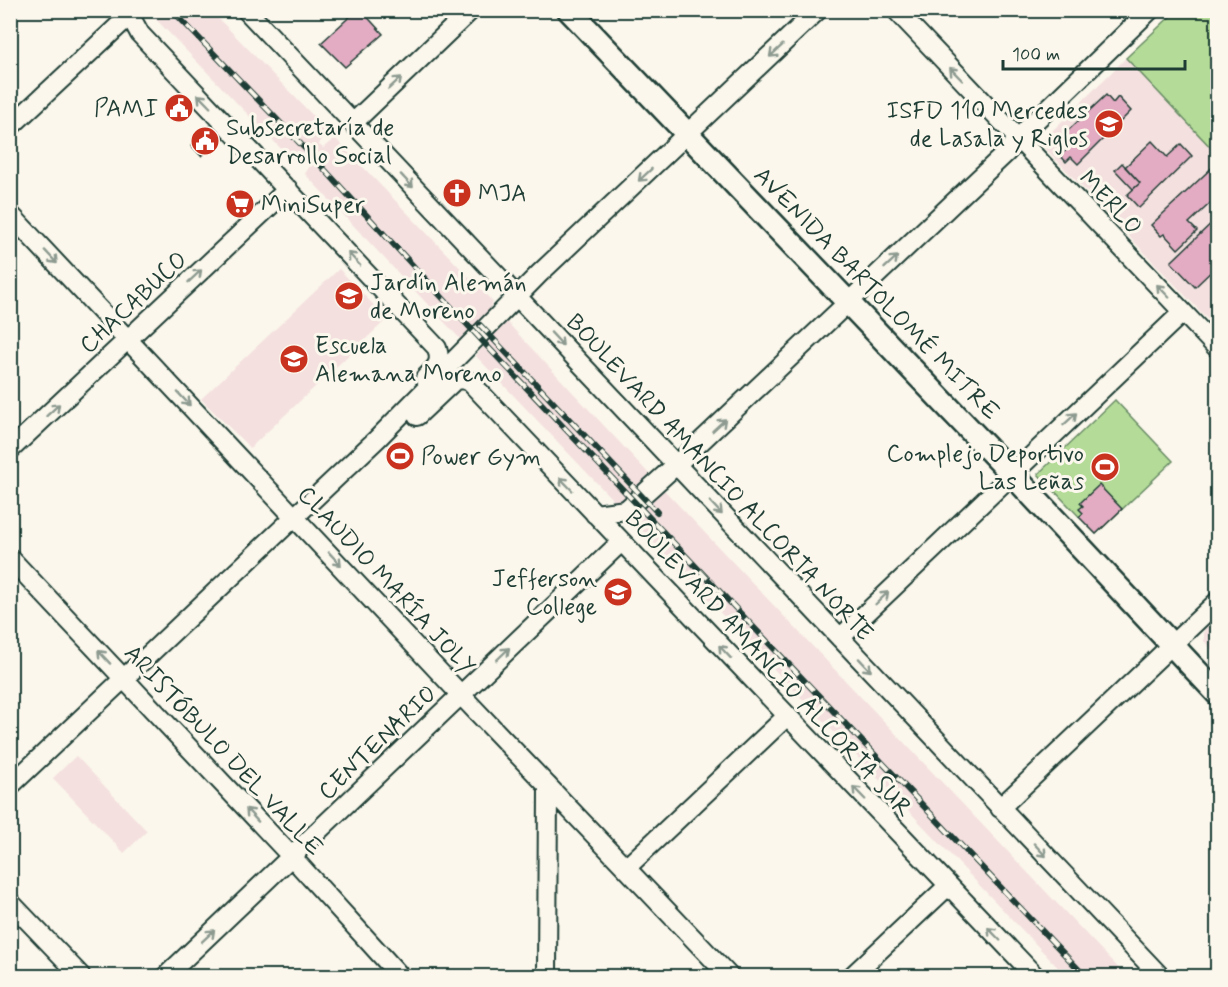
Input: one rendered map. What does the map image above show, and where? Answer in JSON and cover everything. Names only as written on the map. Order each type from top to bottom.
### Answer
[{"type":"main road","name":"AVENIDA BARTOLOMÉ MITRE","points":[[569,10],[1012,474],[1218,694]]},
{"type":"street","name":"BOULEVARD AMANCIO ALCORTA NORTE","points":[[246,10],[1160,976]]},
{"type":"street","points":[[353,123],[471,10]]},
{"type":"street","points":[[10,786],[124,678],[299,521],[516,297],[818,10]]},
{"type":"street","name":"MERLO","points":[[896,10],[1218,349]]},
{"type":"street","points":[[595,514],[626,510],[676,465],[998,160],[1150,10]]},
{"type":"street","points":[[10,127],[128,13],[140,34],[437,348],[439,362],[435,368],[327,470],[299,521]]},
{"type":"street","name":"CHACABUCO","points":[[10,450],[288,189]]},
{"type":"street","name":"CLAUDIO MARÍA JOLY","points":[[10,214],[461,695],[729,976]]},
{"type":"street","points":[[840,638],[1183,312]]},
{"type":"street","name":"BOULEVARD AMANCIO ALCORTA SUR","points":[[299,521],[450,384],[463,379],[470,382],[786,717],[1035,976]]},
{"type":"street","points":[[621,542],[626,510]]},
{"type":"street","name":"CENTENARIO","points":[[166,976],[621,542]]},
{"type":"street","name":"ARISTÓBULO DEL VALLE","points":[[10,558],[292,857],[400,976]]},
{"type":"street","points":[[1000,808],[1218,601]]},
{"type":"street","points":[[626,868],[786,717]]},
{"type":"street","points":[[547,976],[548,786]]},
{"type":"street","points":[[852,976],[948,886]]},
{"type":"street","points":[[10,902],[81,976]]},
{"type":"shaded area","points":[[148,11],[211,11],[325,128],[319,145],[323,148],[335,138],[493,302],[486,315],[499,328],[506,321],[1126,976],[1066,976],[476,356],[483,347],[473,336],[465,344],[305,174],[312,161],[307,155],[290,158]]},
{"type":"shaded area","points":[[1126,58],[1217,154],[1217,329],[1044,147],[1044,139]]},
{"type":"shaded area","name":"Escuela Alemana Moreno","points":[[339,269],[387,319],[250,448],[201,399]]},
{"type":"shaded area","points":[[1217,616],[1217,655],[1204,641],[1204,630]]},
{"type":"shaded area","points":[[76,756],[147,831],[124,853],[53,778]]},
{"type":"green space","points":[[1176,11],[1217,11],[1217,154],[1126,58]]},
{"type":"green space","name":"Complejo Deportivo Las Leñas","points":[[1115,400],[1173,461],[1096,534],[1038,474]]},
{"type":"building","points":[[357,10],[361,10],[383,34],[345,67],[321,43]]},
{"type":"building","points":[[1106,95],[1113,103],[1118,97],[1131,111],[1078,164],[1071,157],[1066,162],[1060,155],[1068,149],[1059,139]]},
{"type":"building","name":"Subsecretaría de Desarrollo Social","points":[[210,126],[220,137],[201,156],[191,145]]},
{"type":"building","points":[[1152,141],[1167,157],[1181,144],[1192,156],[1139,208],[1127,195],[1140,183],[1125,167]]},
{"type":"building","points":[[1218,162],[1218,196],[1189,223],[1197,231],[1178,249],[1164,234],[1161,236],[1151,225]]},
{"type":"building","points":[[1122,163],[1140,183],[1133,189],[1115,170]]},
{"type":"building","points":[[1218,217],[1218,265],[1195,287],[1171,262]]},
{"type":"building","points":[[1099,485],[1122,509],[1096,534],[1079,517],[1083,513],[1079,509],[1083,506],[1080,503]]},
{"type":"railway","points":[[172,10],[314,158],[486,345],[1085,976]]},
{"type":"railway","points":[[480,325],[657,512]]},
{"type":"place","name":"PAMI","points":[[179,108]]},
{"type":"place","name":"ISFD 110 Mercedes de Lasala y Riglos","points":[[1109,124]]},
{"type":"place","name":"Subsecretaría de Desarrollo Social","points":[[205,141]]},
{"type":"place","name":"MJA","points":[[457,193]]},
{"type":"place","name":"MiniSuper","points":[[240,204]]},
{"type":"place","name":"Jardín Alemán de Moreno","points":[[349,296]]},
{"type":"place","name":"Escuela Alemana Moreno","points":[[294,359]]},
{"type":"place","name":"Power Gym","points":[[400,456]]},
{"type":"place","name":"Complejo Deportivo Las Leñas","points":[[1105,467]]},
{"type":"place","name":"Jefferson College","points":[[618,592]]}]
